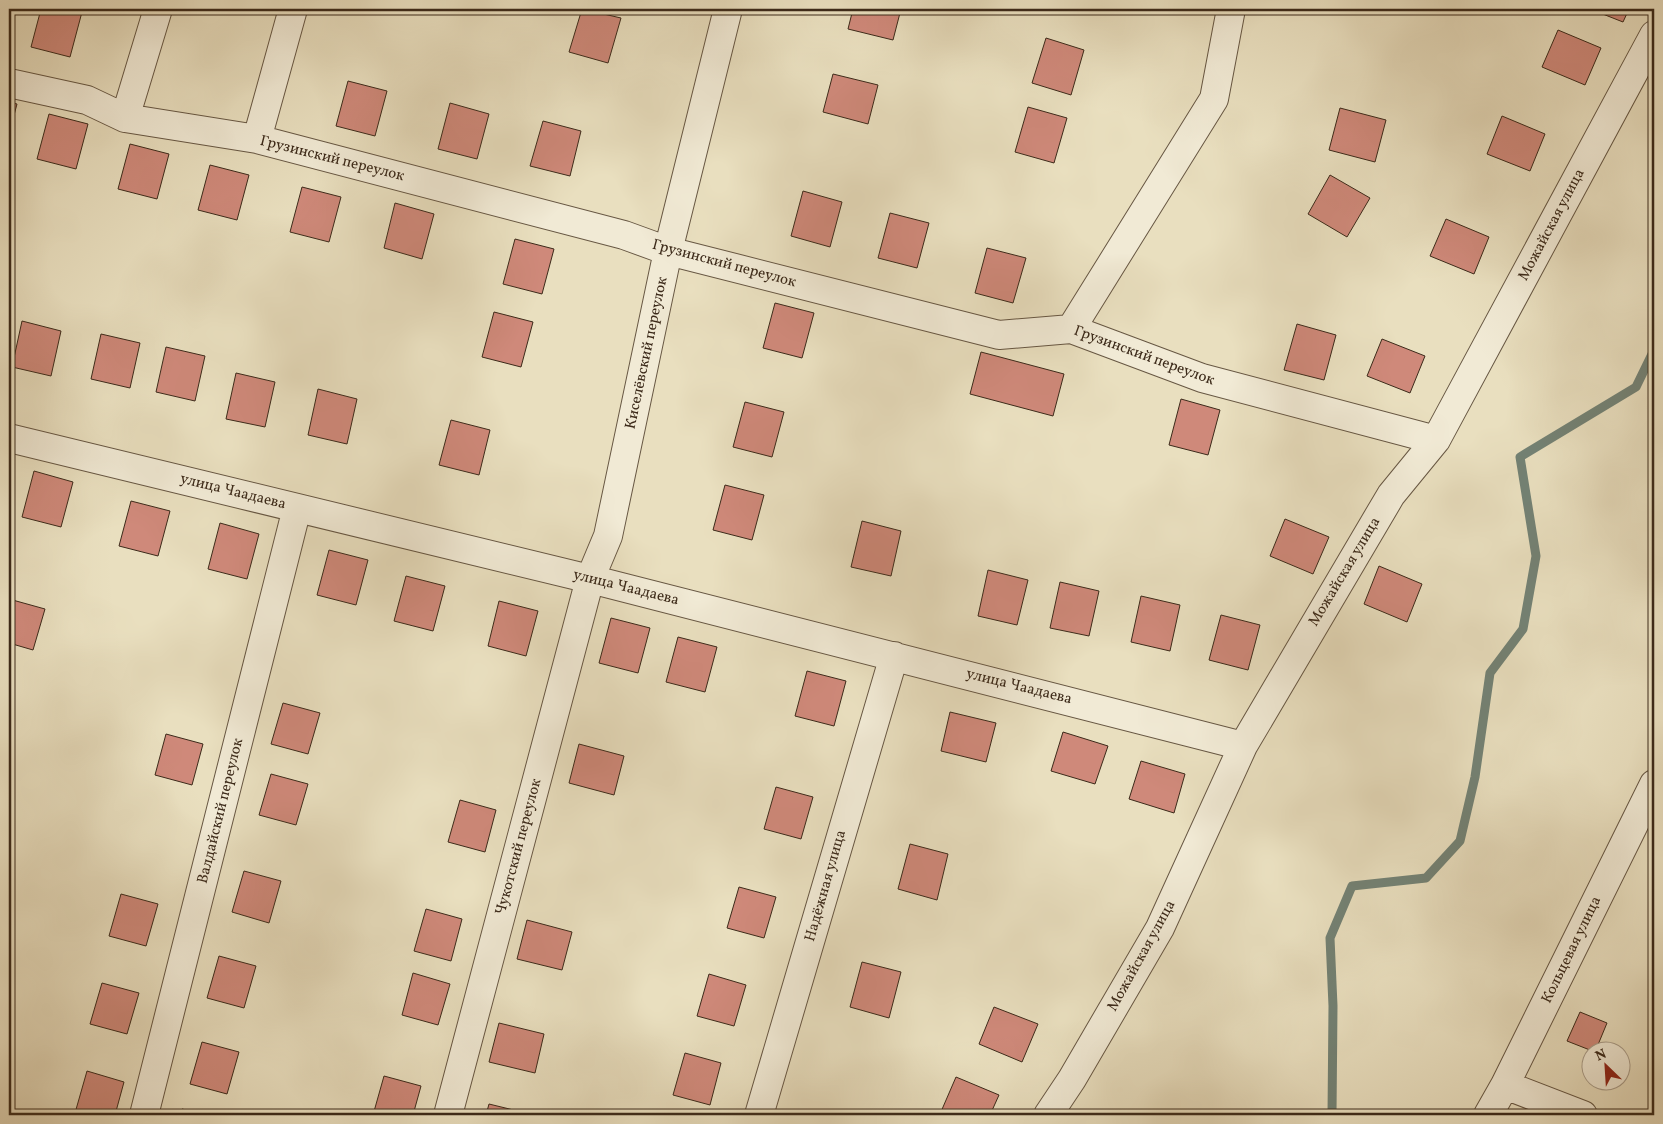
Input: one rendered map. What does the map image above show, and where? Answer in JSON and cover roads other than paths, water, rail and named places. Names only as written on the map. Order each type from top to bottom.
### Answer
[{"type":"street","points":[[125,118],[158,9]]},
{"type":"street","points":[[257,139],[293,9]]},
{"type":"street","name":"Киселёвский переулок","points":[[590,579],[608,536],[668,251],[728,9]]},
{"type":"street","points":[[1071,329],[1214,99],[1231,9]]},
{"type":"street","name":"Можайская улица","points":[[1048,1115],[1072,1079],[1160,928],[1242,746],[1391,495],[1436,440],[1654,35]]},
{"type":"street","name":"Грузинский переулок","points":[[9,83],[87,100],[125,118],[257,139],[624,235],[668,251],[1000,335],[1071,329],[1202,378],[1436,440]]},
{"type":"street","name":"улица Чаадаева","points":[[9,438],[590,579],[1242,746]]},
{"type":"street","name":"Валдайский переулок","points":[[144,1115],[298,508]]},
{"type":"street","name":"Чукотский переулок","points":[[448,1115],[590,579]]},
{"type":"street","name":"Надёжная улица","points":[[759,1115],[894,656]]},
{"type":"street","name":"Кольцевая улица","points":[[1488,1115],[1505,1086],[1654,784]]},
{"type":"street","points":[[1505,1086],[1583,1115]]},
{"type":"waterway","points":[[1332,1115],[1333,1006],[1330,938],[1352,886],[1426,878],[1460,841],[1475,777],[1490,673],[1523,629],[1536,556],[1520,457],[1636,387],[1654,350]]}]
